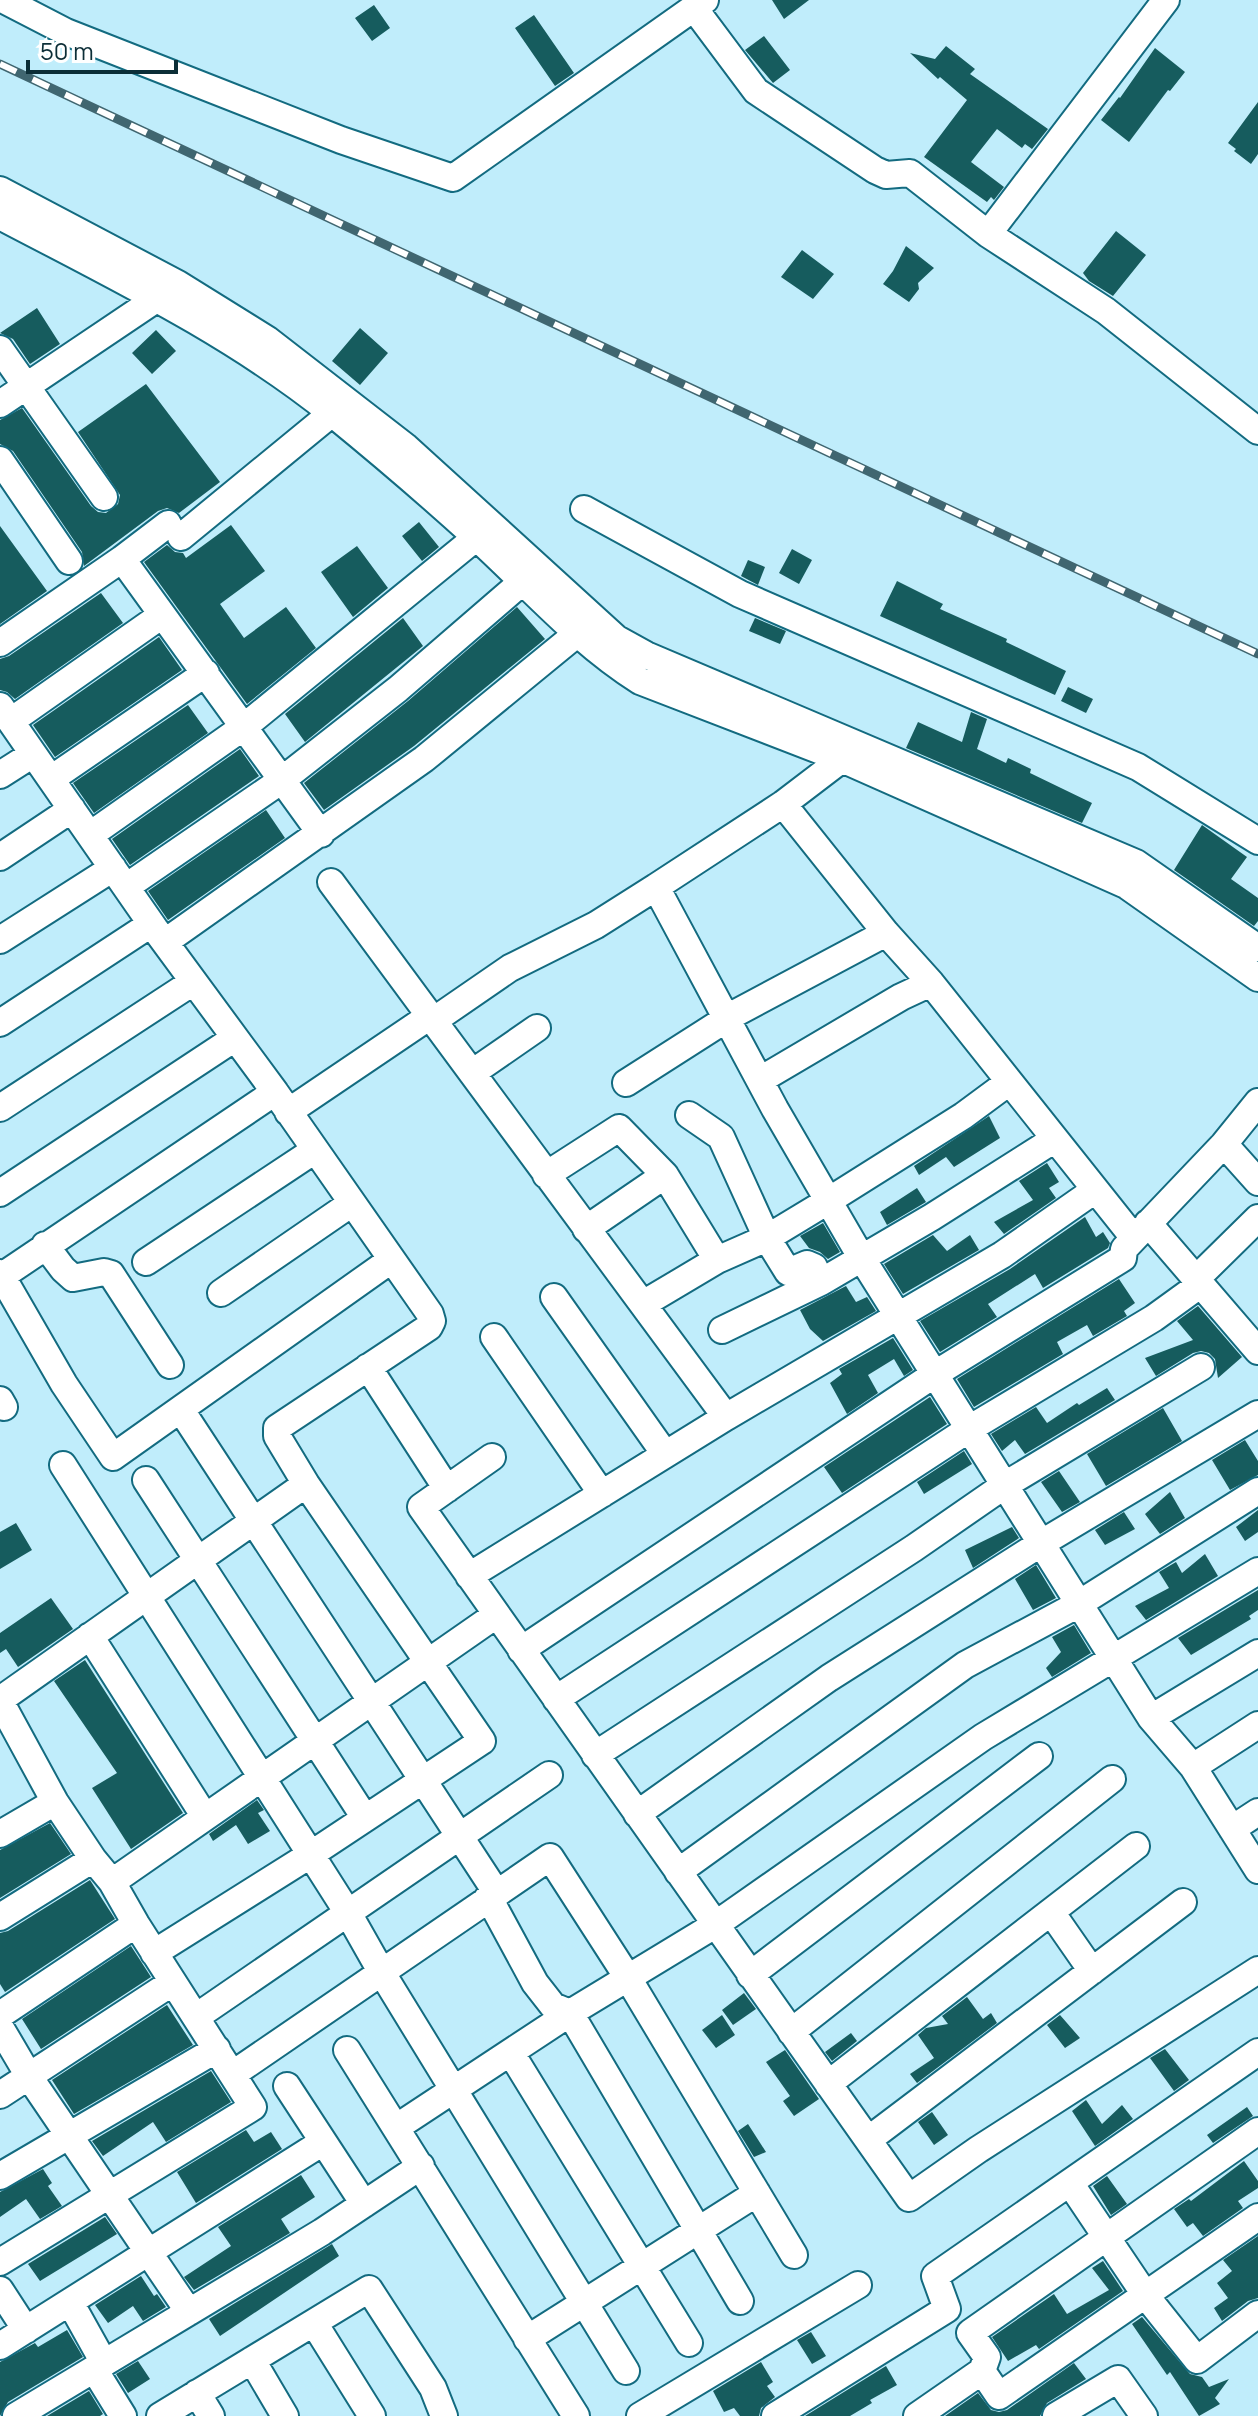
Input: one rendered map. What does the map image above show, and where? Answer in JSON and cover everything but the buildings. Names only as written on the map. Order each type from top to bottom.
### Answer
[{"type":"street","points":[[4,0],[80,38],[341,140],[453,178],[700,4],[756,91],[875,170],[886,175],[910,173],[988,234],[1106,311],[1258,431]]},
{"type":"street","points":[[988,234],[1166,0]]},
{"type":"street","points":[[0,190],[167,292],[332,413],[483,532],[586,626],[615,665],[640,681],[842,759],[1126,885],[1258,978]]},
{"type":"street","points":[[0,216],[268,340],[406,447],[483,532],[522,582],[586,626],[646,655],[1136,863],[1258,948]]},
{"type":"street","points":[[0,404],[167,292]]},
{"type":"street","points":[[0,349],[104,497]]},
{"type":"street","points":[[0,643],[122,559],[174,531],[332,413]]},
{"type":"street","points":[[0,460],[69,561]]},
{"type":"street","points":[[584,509],[740,594],[1138,767],[1258,841]]},
{"type":"street","points":[[90,835],[245,726],[483,532]]},
{"type":"street","points":[[122,559],[321,834]]},
{"type":"street","points":[[0,940],[119,878],[282,780],[398,689],[522,582]]},
{"type":"street","points":[[154,1953],[482,1741],[306,1484],[277,1436],[277,1428],[429,1327],[432,1321],[430,1314],[5,714],[162,615]]},
{"type":"street","points":[[0,1023],[158,933],[321,834],[424,759],[586,626]]},
{"type":"street","points":[[51,779],[206,673]]},
{"type":"street","points":[[0,775],[33,754]]},
{"type":"street","points":[[391,1260],[113,1457],[64,1384],[1,1274],[281,1102],[432,1019],[510,968],[596,925],[783,804],[842,759]]},
{"type":"street","points":[[783,804],[886,933],[931,983],[1095,1190],[1254,1337]]},
{"type":"street","points":[[0,857],[72,809]]},
{"type":"street","points":[[331,882],[726,1417]]},
{"type":"street","points":[[656,887],[760,1080],[861,1257],[1077,1605],[1151,1718],[1193,1767],[1258,1870]]},
{"type":"street","points":[[626,1083],[734,1014],[886,933]]},
{"type":"street","points":[[0,1108],[193,982]]},
{"type":"street","points":[[760,1080],[901,997],[931,983]]},
{"type":"street","points":[[472,1073],[537,1028]]},
{"type":"street","points":[[0,1193],[235,1038]]},
{"type":"street","points":[[643,1304],[717,1260],[767,1238],[828,1201],[963,1116],[1009,1082]]},
{"type":"street","points":[[521,1650],[935,1374],[1123,1258],[1124,1249],[1224,1144],[1258,1102]]},
{"type":"street","points":[[689,1115],[721,1137],[767,1238],[788,1272],[807,1264],[814,1267],[821,1282]]},
{"type":"street","points":[[546,1175],[619,1128],[665,1175],[717,1260]]},
{"type":"street","points":[[722,1330],[821,1282],[932,1217],[1055,1139]]},
{"type":"street","points":[[1224,1144],[1258,1182]]},
{"type":"street","points":[[146,1262],[315,1150]]},
{"type":"street","points":[[586,1229],[665,1175]]},
{"type":"street","points":[[469,1576],[726,1417],[1002,1255],[1095,1190]]},
{"type":"street","points":[[221,1293],[352,1203]]},
{"type":"street","points":[[556,1699],[969,1429],[1154,1318],[1198,1282],[1258,1218]]},
{"type":"street","points":[[45,1245],[73,1278],[104,1272],[111,1274],[170,1365]]},
{"type":"street","points":[[554,1297],[665,1454]]},
{"type":"street","points":[[494,1337],[602,1494]]},
{"type":"street","points":[[368,1367],[447,1489]]},
{"type":"street","points":[[595,1755],[914,1548],[1005,1485],[1201,1367]]},
{"type":"street","points":[[181,1410],[459,1835],[535,1983],[553,2006],[570,2013],[740,2301]]},
{"type":"street","points":[[637,1814],[829,1678],[1040,1544],[1258,1414]]},
{"type":"street","points":[[492,1457],[421,1507],[909,2198],[979,2149],[1258,1970]]},
{"type":"street","points":[[63,1465],[348,1913],[626,2371]]},
{"type":"street","points":[[146,1480],[365,1818]]},
{"type":"street","points":[[0,2262],[253,2107],[112,1882],[55,1802],[0,1700],[306,1484]]},
{"type":"street","points":[[678,1872],[965,1665],[1077,1605],[1258,1491]]},
{"type":"street","points":[[397,2127],[570,2013],[715,1925],[983,1737],[1258,1571]]},
{"type":"street","points":[[112,1882],[496,1615]]},
{"type":"street","points":[[90,1636],[205,1817]]},
{"type":"street","points":[[1151,1718],[1258,1653]]},
{"type":"street","points":[[1193,1767],[1258,1725]]},
{"type":"street","points":[[750,1975],[1039,1756]]},
{"type":"street","points":[[196,2017],[549,1775]]},
{"type":"street","points":[[791,2032],[1112,1779]]},
{"type":"street","points":[[0,1834],[55,1802]]},
{"type":"street","points":[[1232,1829],[1258,1812]]},
{"type":"street","points":[[828,2084],[1136,1846]]},
{"type":"street","points":[[233,2074],[550,1857],[628,1978],[794,2255]]},
{"type":"street","points":[[0,1917],[93,1859]]},
{"type":"street","points":[[868,2140],[1183,1902]]},
{"type":"street","points":[[1051,1912],[1092,1971]]},
{"type":"street","points":[[0,2015],[136,1924]]},
{"type":"street","points":[[0,2095],[173,1982]]},
{"type":"street","points":[[0,2027],[30,2078],[189,2312]]},
{"type":"street","points":[[0,2176],[217,2049]]},
{"type":"street","points":[[347,2050],[576,2416]]},
{"type":"street","points":[[786,2413],[947,2309],[935,2276],[1258,2052]]},
{"type":"street","points":[[511,2053],[689,2343]]},
{"type":"street","points":[[287,2086],[364,2204]]},
{"type":"street","points":[[917,2416],[982,2371],[987,2357],[970,2333],[1258,2131]]},
{"type":"street","points":[[0,2346],[323,2142]]},
{"type":"street","points":[[16,2416],[421,2166]]},
{"type":"street","points":[[1070,2183],[1146,2296],[1197,2360],[1258,2314]]},
{"type":"street","points":[[527,2339],[757,2193]]},
{"type":"street","points":[[982,2371],[1004,2406],[1146,2296],[1258,2217]]},
{"type":"street","points":[[640,2416],[858,2285]]},
{"type":"street","points":[[160,2416],[369,2289],[433,2388],[444,2416]]},
{"type":"street","points":[[0,2290],[26,2330]]},
{"type":"street","points":[[70,2302],[123,2416]]},
{"type":"street","points":[[314,2323],[372,2416]]},
{"type":"street","points":[[252,2360],[285,2416]]},
{"type":"street","points":[[1056,2416],[1118,2379],[1144,2416]]},
{"type":"street","points":[[197,2393],[211,2416]]},
{"type":"railway","points":[[0,64],[1258,654]]}]
